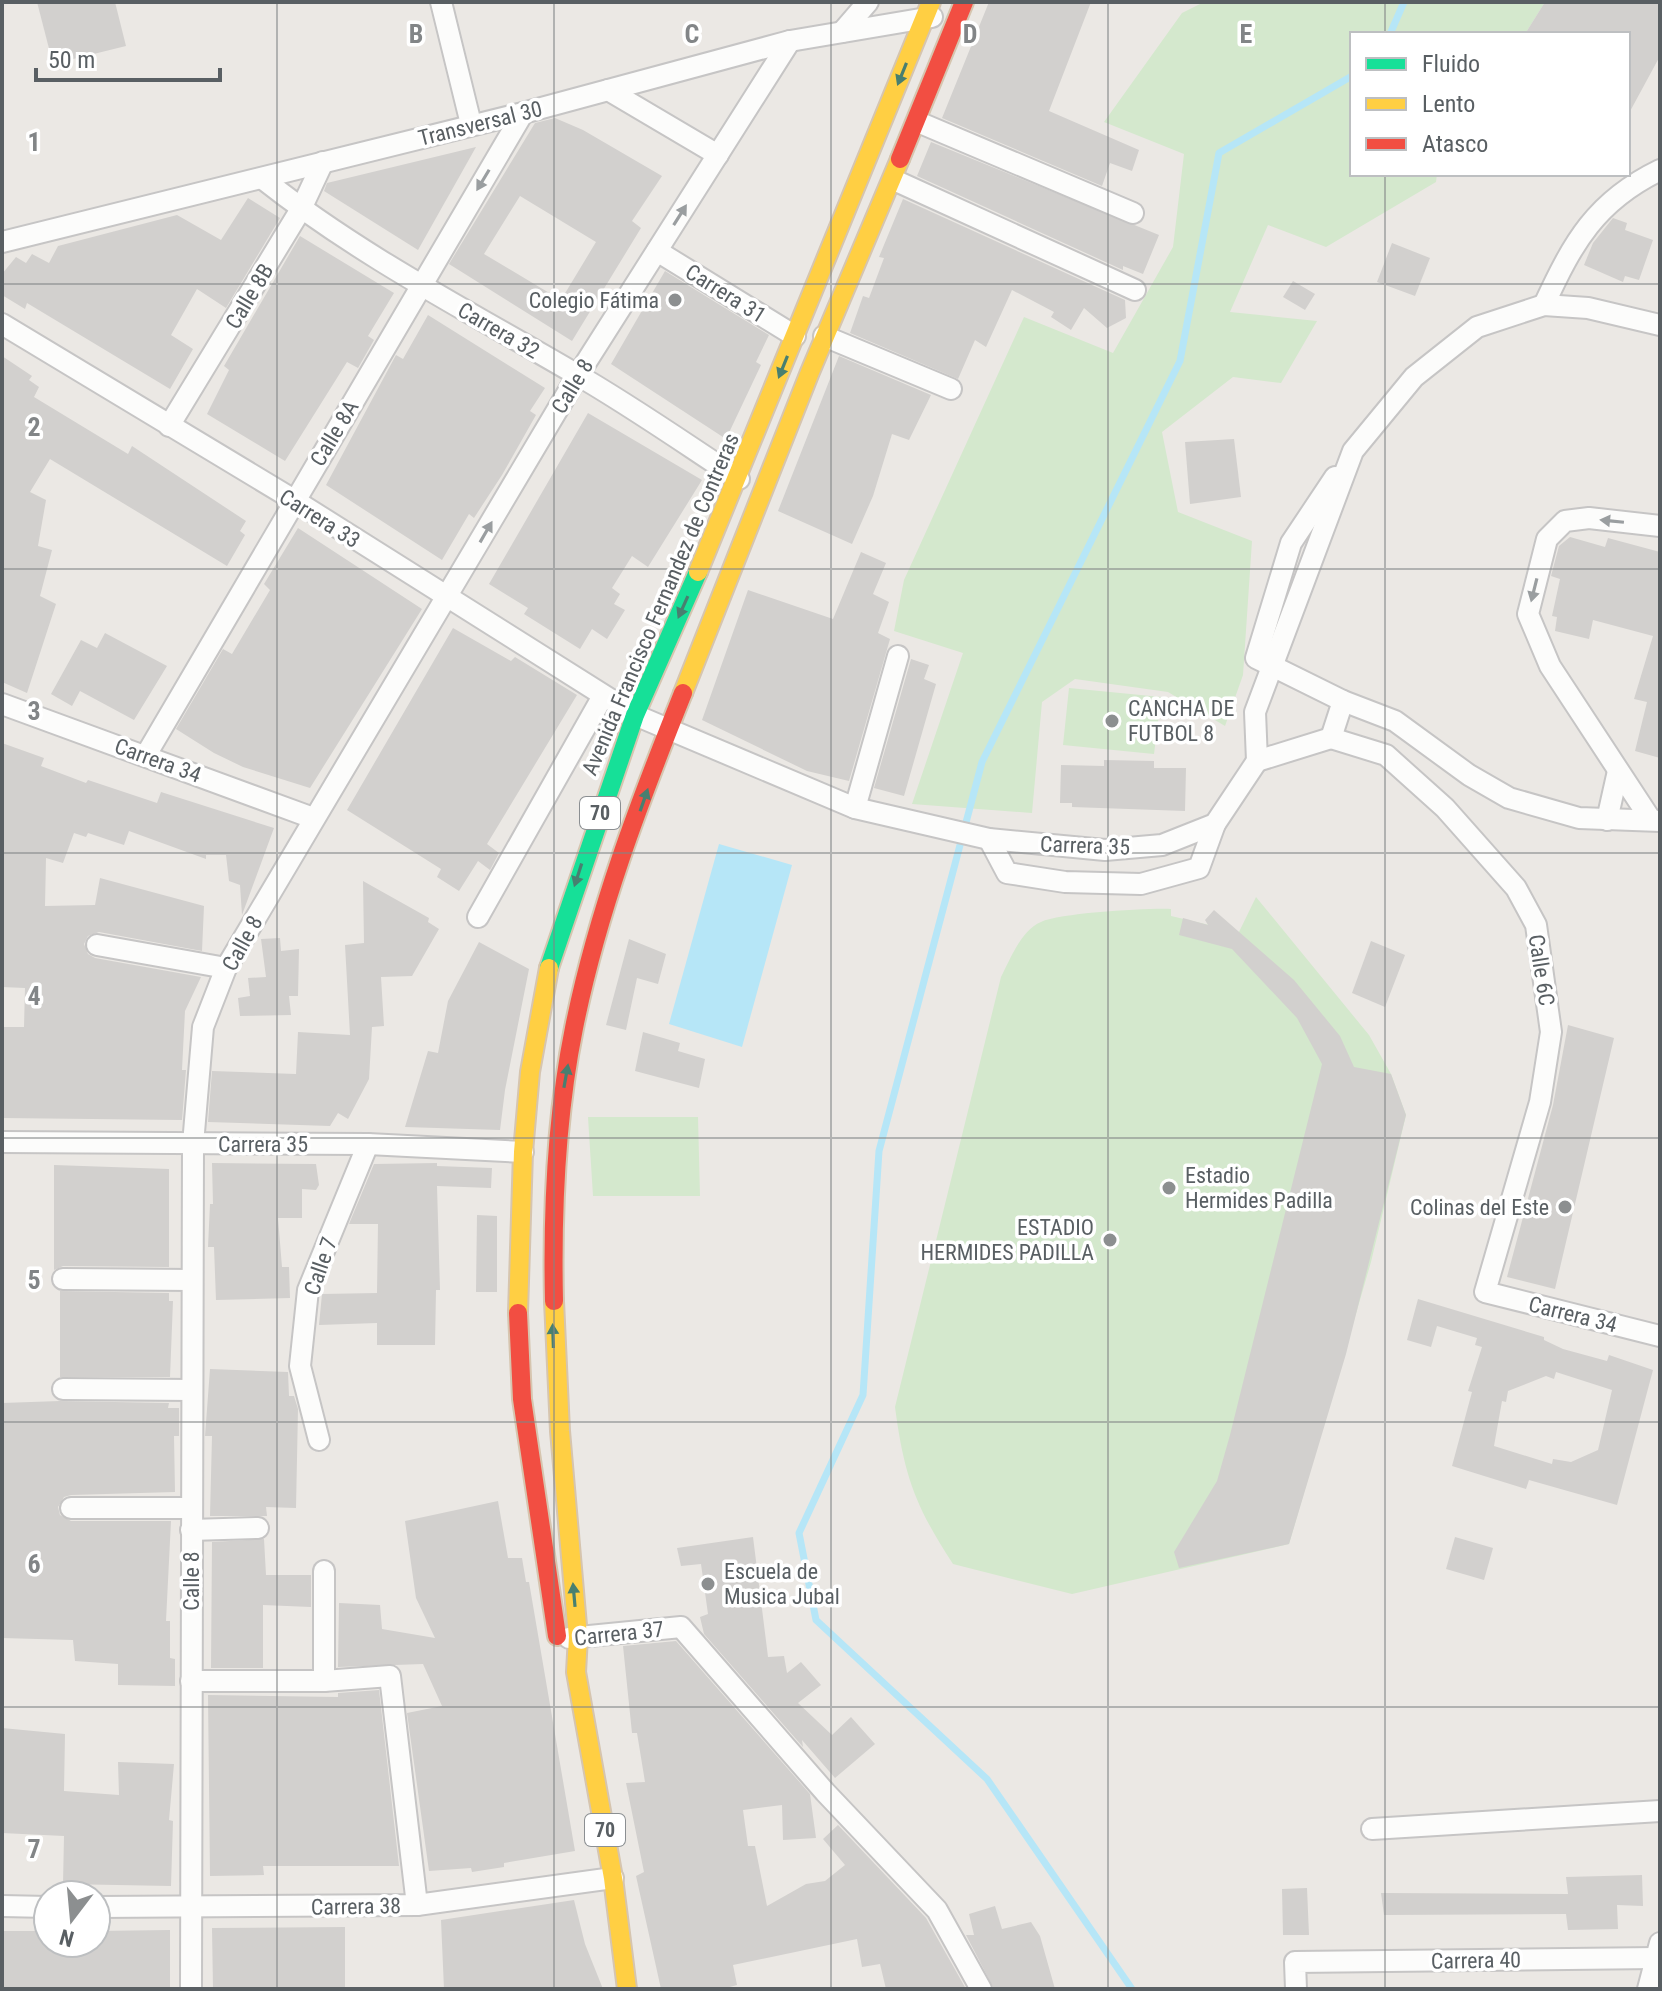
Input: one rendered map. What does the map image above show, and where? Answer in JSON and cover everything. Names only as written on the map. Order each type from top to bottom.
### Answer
[{"type":"main road","name":"Avenida Francisco Fernandez de Contreras","points":[[568,1638],[553,1346],[554,1203],[564,1086],[584,977],[668,729],[824,336],[894,180],[962,8]]},
{"type":"main road","name":"Avenida Francisco Fernandez de Contreras","points":[[627,1989],[613,1878],[522,1399],[518,1317],[523,1152],[530,1072],[550,962],[635,715],[739,479],[924,13]]},
{"type":"street","points":[[441,2],[471,124]]},
{"type":"street","points":[[842,32],[868,2]]},
{"type":"street","points":[[898,2],[924,13]]},
{"type":"street","name":"Transversal 30","points":[[2,242],[523,113],[790,41],[962,8]]},
{"type":"street","name":"Calle 8","points":[[191,1989],[193,1144],[203,1027],[226,968],[313,818],[447,599],[578,375],[790,41]]},
{"type":"street","points":[[608,90],[718,155]]},
{"type":"street","name":"Calle 8A","points":[[146,755],[523,113]]},
{"type":"street","points":[[918,122],[1133,213]]},
{"type":"street","name":"Calle 8B","points":[[169,426],[301,209],[323,162]]},
{"type":"street","points":[[1544,305],[1568,253],[1601,208],[1627,188],[1660,170]]},
{"type":"street","name":"Carrera 32","points":[[263,179],[301,209],[421,286],[578,375],[739,479]]},
{"type":"street","points":[[894,180],[1135,290]]},
{"type":"street","name":"Carrera 31","points":[[657,251],[795,336]]},
{"type":"street","points":[[1656,820],[1579,818],[1509,798],[1469,775],[1395,721],[1343,701],[1256,658],[1291,543],[1353,451],[1414,377],[1477,327],[1544,305],[1588,308],[1660,325]]},
{"type":"street","name":"Carrera 33","points":[[2,324],[294,500],[635,715],[855,808]]},
{"type":"street","points":[[824,336],[951,389]]},
{"type":"street","points":[[1656,820],[1618,771],[1550,666],[1528,614],[1547,539],[1565,521],[1589,518],[1660,526]]},
{"type":"street","points":[[855,808],[898,656]]},
{"type":"street","points":[[980,837],[1007,873],[1065,882],[1141,884],[1199,868],[1215,824],[1257,761],[1255,712],[1272,668]]},
{"type":"street","points":[[478,917],[603,696]]},
{"type":"street","points":[[1257,761],[1331,738],[1343,701]]},
{"type":"street","name":"Carrera 34","points":[[2,704],[313,818]]},
{"type":"street","name":"Calle 6C","points":[[1331,738],[1386,755],[1433,798],[1516,888],[1536,925],[1551,1032],[1540,1102],[1485,1292]]},
{"type":"street","points":[[1607,820],[1618,771]]},
{"type":"street","name":"Carrera 35","points":[[855,808],[980,837],[1105,850],[1162,845],[1215,824]]},
{"type":"street","points":[[97,945],[226,968]]},
{"type":"street","name":"Carrera 35","points":[[2,1142],[368,1144],[523,1152]]},
{"type":"street","name":"Calle 7","points":[[319,1440],[300,1366],[308,1290],[368,1144]]},
{"type":"street","points":[[63,1279],[192,1280]]},
{"type":"street","name":"Carrera 34","points":[[1485,1292],[1660,1336]]},
{"type":"street","points":[[63,1389],[192,1390]]},
{"type":"street","points":[[71,1508],[191,1508]]},
{"type":"street","points":[[191,1530],[258,1528]]},
{"type":"street","points":[[324,1571],[324,1681]]},
{"type":"street","name":"Carrera 37","points":[[568,1638],[681,1627],[825,1792],[937,1910],[981,1989]]},
{"type":"street","points":[[191,1681],[324,1681],[390,1676],[417,1905]]},
{"type":"street","points":[[1372,1829],[1660,1811]]},
{"type":"street","name":"Carrera 38","points":[[112,1907],[417,1905],[613,1878]]},
{"type":"street","points":[[2,1906],[32,1907]]},
{"type":"street","points":[[1648,1989],[1658,1950]]},
{"type":"street","name":"Carrera 40","points":[[1296,1989],[1295,1962],[1658,1950]]},
{"type":"green space","points":[[1204,2],[1545,2],[1526,32],[1350,32],[1350,176],[1437,176],[1436,182],[1326,247],[1268,225],[1230,312],[1317,321],[1281,383],[1233,377],[1162,432],[1178,512],[1252,541],[1243,675],[1225,726],[1168,692],[1075,679],[1042,702],[1032,813],[912,804],[963,653],[894,631],[904,580],[1024,317],[1113,353],[1173,247],[1184,154],[1104,122],[1182,13]]},
{"type":"green space","name":"CANCHA DE FUTBOL 8","points":[[1069,688],[1161,697],[1154,754],[1063,745]]},
{"type":"green space","name":"Estadio Hermides Padilla","points":[[1256,897],[1369,1035],[1391,1074],[1406,1115],[1371,1262],[1289,1544],[1072,1594],[953,1564],[929,1525],[913,1489],[895,1407],[1001,977],[1022,938],[1041,922],[1124,910],[1171,909],[1171,916],[1239,932]]},
{"type":"green space","points":[[588,1117],[698,1117],[700,1196],[593,1196]]},
{"type":"water","points":[[719,844],[792,865],[742,1047],[669,1024]]},
{"type":"building","points":[[37,2],[115,2],[126,46],[53,64]]},
{"type":"building","points":[[989,2],[1091,2],[1049,111],[1139,150],[1132,171],[1110,163],[1102,186],[942,118]]},
{"type":"building","points":[[1545,2],[1660,2],[1660,56],[1630,111],[1630,32],[1526,32]]},
{"type":"building","points":[[555,118],[583,130],[662,176],[632,221],[641,228],[572,341],[449,264],[535,123]],"holes":[[[520,196],[596,242],[561,300],[484,254]]]},
{"type":"building","points":[[931,142],[1159,235],[1143,274],[1123,266],[1123,270],[917,176]]},
{"type":"building","points":[[476,147],[418,250],[324,191],[327,183]]},
{"type":"building","points":[[248,198],[280,218],[226,308],[197,289],[171,335],[193,349],[170,389],[27,303],[25,309],[2,295],[2,274],[16,257],[26,263],[32,254],[49,263],[58,246],[177,215],[221,240]]},
{"type":"building","points":[[903,199],[1125,300],[1126,318],[1107,328],[1084,308],[1071,330],[1051,317],[1054,312],[1012,290],[986,347],[975,340],[958,379],[850,333],[863,296],[869,298],[884,258],[879,257]]},
{"type":"building","points":[[1613,218],[1627,223],[1625,230],[1653,240],[1639,280],[1625,276],[1623,282],[1584,265],[1593,243]]},
{"type":"building","points":[[300,236],[394,293],[368,336],[374,340],[358,368],[347,362],[285,461],[207,414],[229,370],[224,366]]},
{"type":"building","points":[[1392,243],[1430,258],[1415,296],[1377,282]]},
{"type":"building","points":[[665,271],[769,335],[756,362],[761,365],[726,439],[611,364]]},
{"type":"building","points":[[1293,281],[1315,294],[1305,310],[1283,297]]},
{"type":"building","points":[[428,315],[545,388],[530,411],[536,415],[502,475],[474,518],[469,514],[442,560],[326,485],[396,355],[403,359]]},
{"type":"building","points":[[2,356],[32,376],[29,380],[39,387],[34,397],[128,454],[132,446],[246,521],[240,531],[245,535],[227,566],[50,459],[30,492],[46,500],[38,546],[52,550],[40,596],[56,604],[27,693],[2,682]]},
{"type":"building","points":[[839,356],[931,395],[909,440],[892,434],[873,496],[852,544],[778,511]]},
{"type":"building","points":[[588,413],[702,480],[648,567],[632,556],[612,588],[620,594],[614,604],[625,610],[607,639],[592,629],[580,649],[524,614],[528,608],[489,584]]},
{"type":"building","points":[[1234,439],[1241,497],[1190,504],[1185,442]]},
{"type":"building","points":[[298,528],[422,609],[310,788],[243,767],[176,729],[223,649],[232,654],[270,590],[264,584]]},
{"type":"building","points":[[1570,537],[1605,547],[1608,538],[1660,552],[1660,758],[1635,751],[1647,702],[1634,699],[1653,636],[1593,620],[1589,639],[1555,631],[1557,617],[1552,616],[1560,579],[1551,576],[1559,546]]},
{"type":"building","points":[[861,552],[886,563],[873,594],[889,602],[878,633],[890,639],[849,781],[807,771],[702,720],[748,590],[833,619]]},
{"type":"building","points":[[453,628],[511,661],[515,657],[577,695],[487,844],[499,853],[490,870],[478,861],[459,891],[437,877],[441,869],[347,810]]},
{"type":"building","points":[[105,633],[167,666],[134,720],[80,691],[72,706],[51,694],[81,640],[97,648]]},
{"type":"building","points":[[911,659],[929,665],[924,679],[936,684],[904,796],[874,788]]},
{"type":"building","points":[[2,743],[44,758],[41,766],[86,783],[88,780],[157,803],[161,792],[274,828],[242,915],[240,885],[229,881],[226,855],[206,855],[206,859],[129,831],[124,845],[88,833],[86,837],[74,833],[63,863],[46,858],[45,906],[95,905],[100,878],[204,906],[202,951],[99,932],[88,936],[84,944],[88,954],[95,958],[201,977],[185,1011],[182,1070],[186,1070],[182,1120],[2,1118],[2,1027],[24,1027],[25,988],[2,987]]},
{"type":"building","points":[[1104,760],[1154,761],[1154,768],[1186,768],[1185,811],[1072,807],[1072,803],[1060,803],[1061,765],[1104,766]]},
{"type":"building","points":[[363,881],[429,918],[428,922],[439,929],[412,976],[381,977],[384,1026],[372,1027],[369,1079],[348,1119],[338,1113],[330,1126],[208,1122],[212,1071],[296,1074],[298,1032],[350,1035],[345,945],[364,943]]},
{"type":"building","points":[[1214,910],[1294,980],[1340,1036],[1354,1067],[1391,1074],[1406,1115],[1346,1354],[1289,1544],[1179,1568],[1174,1552],[1217,1481],[1322,1064],[1297,1018],[1232,949],[1179,935],[1183,918],[1208,925],[1205,920]]},
{"type":"building","points":[[280,938],[281,951],[299,949],[298,996],[289,996],[291,1015],[240,1016],[238,998],[250,996],[248,978],[266,977],[261,939]]},
{"type":"building","points":[[629,939],[666,954],[658,984],[637,978],[626,1030],[606,1025]]},
{"type":"building","points":[[1371,941],[1405,955],[1385,1007],[1352,993]]},
{"type":"building","points":[[479,942],[529,969],[500,1130],[405,1127],[428,1051],[438,1053],[448,1001]]},
{"type":"building","points":[[1568,1025],[1614,1038],[1555,1289],[1507,1277],[1553,1105]]},
{"type":"building","points":[[643,1032],[680,1043],[678,1051],[705,1059],[699,1088],[635,1071]]},
{"type":"building","points":[[212,1163],[316,1164],[319,1185],[316,1190],[302,1189],[302,1218],[278,1218],[282,1267],[289,1267],[290,1298],[216,1300],[214,1247],[208,1247],[210,1204],[213,1204]]},
{"type":"building","points":[[437,1163],[437,1166],[492,1168],[491,1188],[437,1186],[440,1290],[436,1290],[435,1345],[377,1345],[377,1323],[319,1325],[322,1294],[377,1293],[378,1224],[349,1224],[374,1164]]},
{"type":"building","points":[[54,1165],[169,1169],[169,1267],[63,1266],[54,1270]]},
{"type":"building","points":[[477,1215],[497,1216],[497,1292],[476,1292]]},
{"type":"building","points":[[60,1291],[169,1293],[169,1301],[173,1301],[170,1377],[60,1377]]},
{"type":"building","points":[[1418,1299],[1544,1337],[1544,1340],[1563,1349],[1607,1361],[1609,1355],[1653,1370],[1617,1505],[1529,1480],[1526,1489],[1452,1466],[1472,1392],[1468,1391],[1482,1347],[1475,1345],[1477,1338],[1437,1326],[1431,1347],[1407,1340]],"holes":[[[1556,1372],[1612,1390],[1598,1450],[1571,1462],[1553,1459],[1552,1464],[1494,1446],[1502,1401],[1506,1402],[1508,1391],[1546,1376],[1554,1379]]]},
{"type":"building","points":[[210,1369],[288,1372],[289,1396],[294,1396],[298,1409],[296,1508],[266,1507],[267,1516],[210,1516],[212,1436],[205,1436]]},
{"type":"building","points":[[2,1403],[169,1403],[168,1408],[179,1408],[179,1436],[174,1436],[175,1492],[71,1495],[64,1497],[58,1507],[60,1515],[71,1521],[171,1521],[166,1621],[170,1621],[170,1658],[175,1659],[175,1686],[118,1685],[118,1664],[75,1661],[73,1640],[2,1638]]},
{"type":"building","points":[[498,1501],[508,1558],[522,1558],[526,1582],[529,1582],[575,1851],[504,1863],[504,1867],[472,1872],[471,1868],[429,1871],[407,1713],[442,1706],[423,1664],[338,1667],[339,1603],[380,1605],[382,1629],[435,1638],[416,1598],[405,1521]]},
{"type":"building","points":[[753,1537],[768,1657],[784,1656],[787,1673],[801,1662],[821,1685],[798,1703],[832,1735],[851,1717],[875,1744],[835,1778],[802,1740],[803,1747],[704,1634],[700,1617],[708,1614],[701,1564],[681,1566],[677,1548]]},
{"type":"building","points":[[1455,1537],[1493,1548],[1484,1580],[1446,1569]]},
{"type":"building","points":[[264,1539],[266,1575],[311,1575],[311,1607],[263,1605],[263,1668],[211,1668],[212,1542]]},
{"type":"building","points":[[676,1641],[810,1794],[816,1838],[783,1840],[782,1805],[743,1810],[748,1846],[755,1846],[767,1906],[806,1884],[825,1881],[845,1865],[823,1839],[838,1825],[926,1918],[966,1989],[886,1989],[880,1964],[862,1967],[857,1939],[733,1965],[737,1985],[722,1989],[661,1989],[636,1876],[644,1872],[626,1783],[645,1782],[637,1733],[632,1733],[623,1646]]},
{"type":"building","points":[[379,1690],[399,1866],[263,1866],[264,1875],[210,1876],[208,1695],[338,1697],[338,1693]]},
{"type":"building","points":[[2,1728],[65,1734],[64,1791],[119,1795],[118,1762],[174,1764],[169,1820],[173,1821],[171,1886],[112,1885],[112,1879],[63,1879],[64,1836],[2,1833]]},
{"type":"building","points":[[1642,1875],[1643,1906],[1617,1905],[1618,1929],[1568,1930],[1566,1914],[1384,1915],[1381,1893],[1568,1894],[1566,1877]]},
{"type":"building","points":[[1307,1888],[1309,1935],[1283,1935],[1282,1889]]},
{"type":"building","points":[[574,1900],[585,1944],[603,1989],[444,1989],[441,1920]]},
{"type":"building","points":[[995,1906],[1002,1929],[1031,1922],[1040,1936],[1055,1989],[994,1989],[966,1935],[974,1935],[969,1914]]},
{"type":"building","points":[[345,1927],[345,1989],[213,1989],[212,1928]]},
{"type":"building","points":[[170,1930],[170,1989],[2,1989],[2,1931],[32,1931],[32,1959],[112,1959],[112,1931]]},
{"type":"waterway","points":[[1391,32],[1404,2]]},
{"type":"waterway","points":[[1132,1989],[987,1779],[816,1620],[799,1533],[863,1395],[879,1151],[982,762],[1180,361],[1219,153],[1350,77]]},
{"type":"traffic: fast","points":[[549,968],[635,715],[698,572]]},
{"type":"traffic: slow","points":[[698,572],[931,2]]},
{"type":"traffic: slow","points":[[683,693],[810,372],[900,159]]},
{"type":"traffic: slow","points":[[518,1313],[523,1152],[530,1072],[549,968]]},
{"type":"traffic: slow","points":[[554,1301],[560,1431],[578,1637],[576,1672],[613,1878],[627,1989]]},
{"type":"traffic: jam","points":[[900,159],[964,2]]},
{"type":"traffic: jam","points":[[554,1301],[556,1164],[568,1062],[583,985],[635,817],[683,693]]},
{"type":"traffic: jam","points":[[518,1313],[522,1399],[557,1636]]},
{"type":"place","name":"Colegio Fátima","points":[[675,300]]},
{"type":"place","name":"CANCHA DE FUTBOL 8","points":[[1112,721]]},
{"type":"place","name":"Estadio Hermides Padilla","points":[[1169,1188]]},
{"type":"place","name":"Colinas del Este","points":[[1565,1207]]},
{"type":"place","name":"ESTADIO HERMIDES PADILLA","points":[[1110,1240]]},
{"type":"place","name":"Escuela de Musica Jubal","points":[[708,1584]]}]
